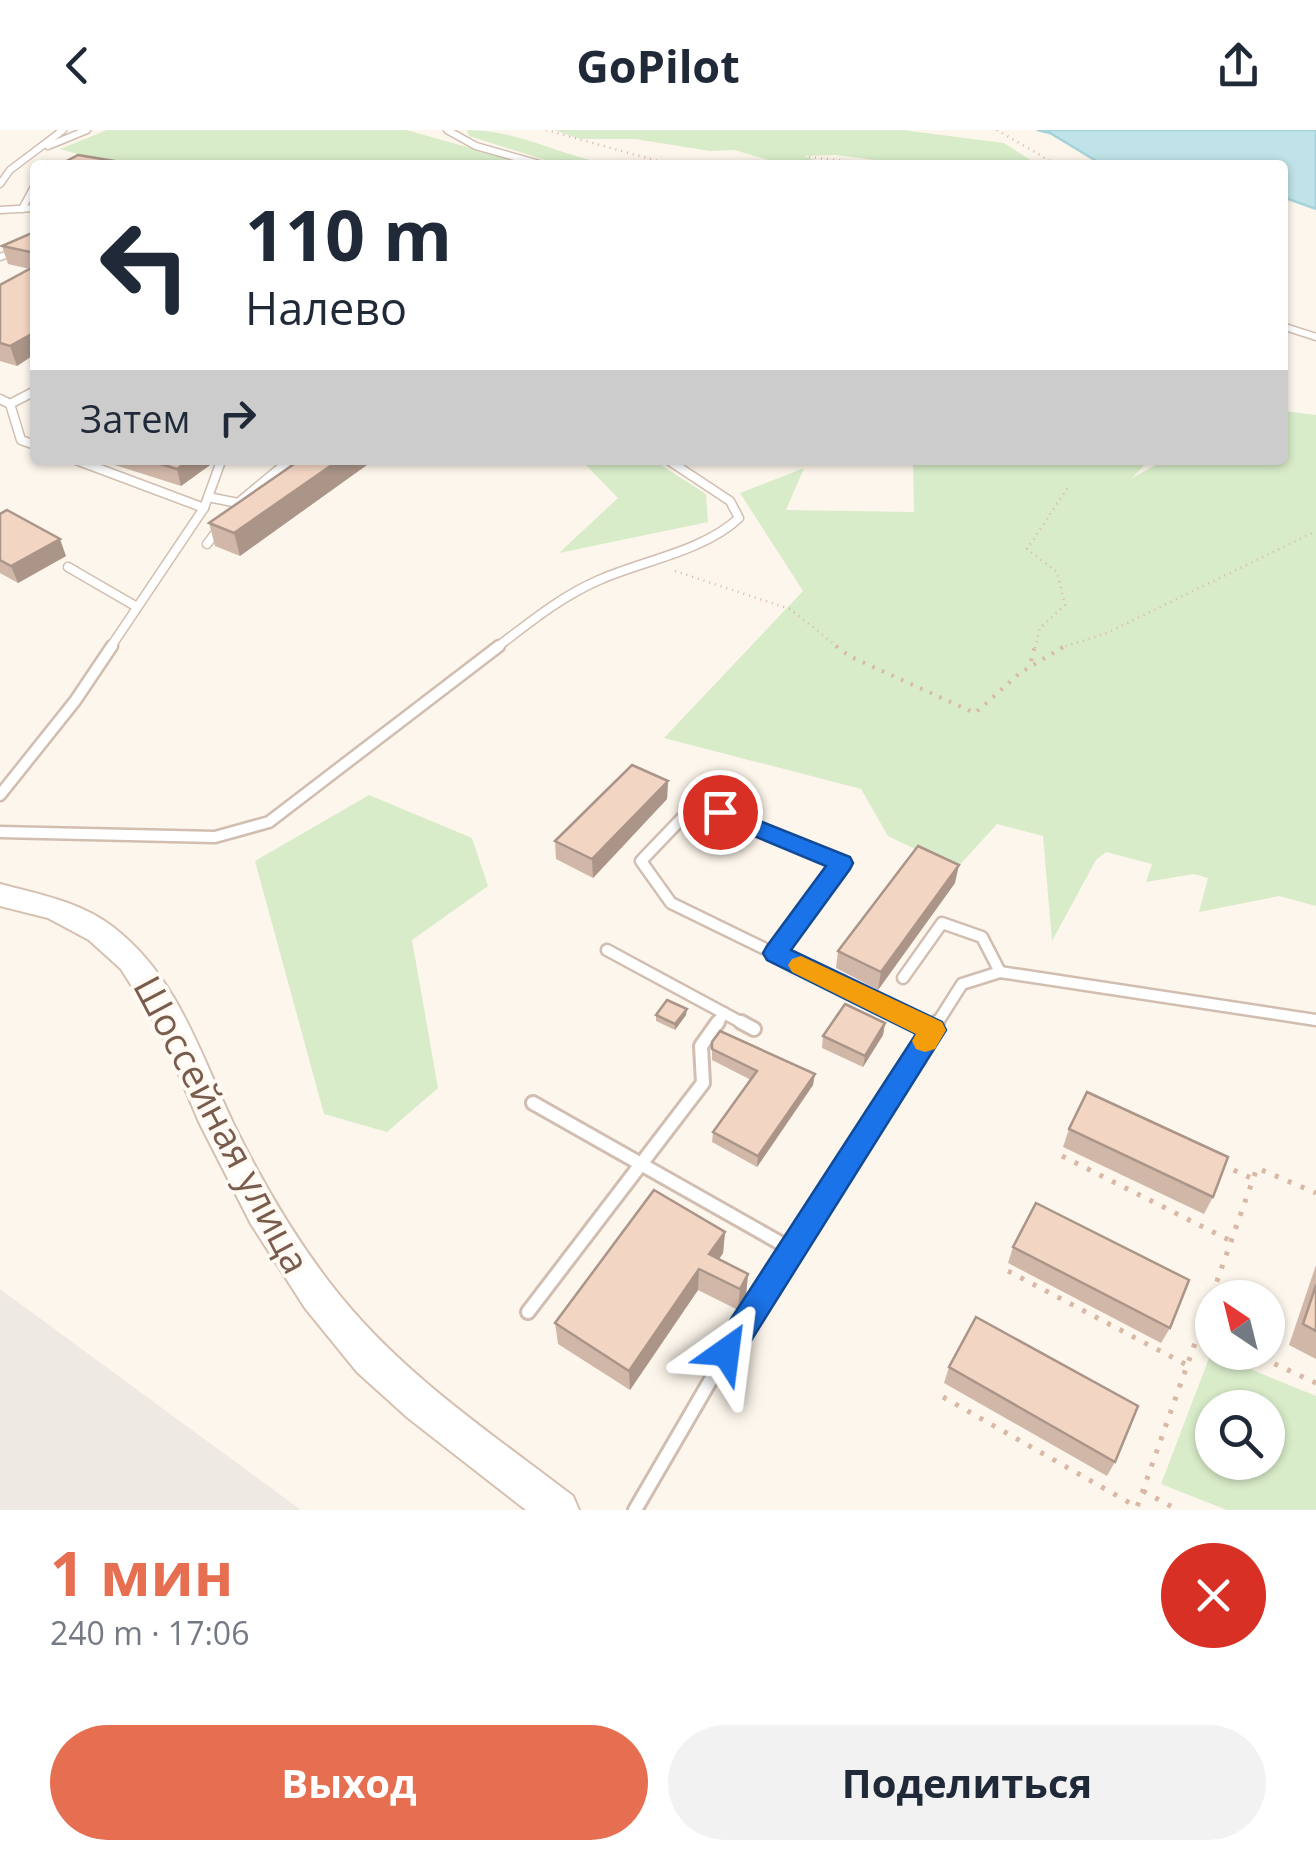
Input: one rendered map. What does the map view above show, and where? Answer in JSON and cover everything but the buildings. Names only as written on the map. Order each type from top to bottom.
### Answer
[{"type":"main road","name":"Шоссейная улица","points":[[0,895],[61,908],[109,934],[130,956],[162,1004],[238,1168],[309,1284],[350,1336],[386,1373],[559,1510]]},
{"type":"lane","points":[[0,184],[10,170],[62,130]]},
{"type":"lane","points":[[33,152],[88,130]]},
{"type":"lane","points":[[447,130],[476,146],[525,160]]},
{"type":"lane","points":[[0,169],[10,170]]},
{"type":"lane","points":[[22,209],[30,194]]},
{"type":"lane","points":[[0,210],[30,208]]},
{"type":"lane","points":[[0,256],[30,247]]},
{"type":"lane","points":[[1288,328],[1316,336]]},
{"type":"lane","points":[[10,404],[30,394]]},
{"type":"lane","points":[[0,399],[10,404],[22,440],[30,443]]},
{"type":"lane","points":[[91,465],[206,502],[238,503]]},
{"type":"lane","points":[[0,794],[74,701],[138,608],[206,502],[220,465]]},
{"type":"lane","points":[[207,544],[238,503],[284,465]]},
{"type":"lane","points":[[0,832],[215,838],[269,822],[556,602],[600,580],[722,534],[739,518],[730,502],[675,465]]},
{"type":"lane","points":[[68,567],[138,608]]},
{"type":"lane","points":[[776,953],[841,863],[720,812],[685,815],[642,861],[672,902],[932,1030]]},
{"type":"lane","points":[[902,978],[942,922],[982,937],[1000,972]]},
{"type":"lane","points":[[606,950],[754,1029]]},
{"type":"lane","points":[[634,1510],[745,1320],[962,984],[1000,972],[1316,1020]]},
{"type":"lane","points":[[528,1312],[703,1083],[701,1046],[724,1013]]},
{"type":"lane","points":[[534,1102],[792,1249]]},
{"type":"path","points":[[546,130],[571,141],[634,150],[659,160]]},
{"type":"path","points":[[997,130],[1048,160]]},
{"type":"path","points":[[810,158],[830,160]]},
{"type":"path","points":[[1031,661],[1040,628],[1064,604],[1057,572],[1027,549],[1070,486]]},
{"type":"path","points":[[651,563],[790,609],[849,656],[975,713],[1031,661],[1074,639],[1107,633],[1316,531]]},
{"type":"path","points":[[1062,1156],[1231,1241]]},
{"type":"path","points":[[1217,1162],[1253,1179]]},
{"type":"path","points":[[1217,1280],[1257,1168],[1316,1193]]},
{"type":"path","points":[[1008,1271],[1188,1365]]},
{"type":"path","points":[[943,1397],[1137,1507],[1195,1345]]},
{"type":"path","points":[[1285,1369],[1316,1383]]},
{"type":"path","points":[[1143,1491],[1178,1510]]},
{"type":"shaded area","points":[[0,1289],[301,1510],[0,1510]]},
{"type":"green space","points":[[107,130],[406,130],[514,160],[98,160],[60,149]]},
{"type":"green space","points":[[467,130],[503,134],[588,160],[545,160],[469,136]]},
{"type":"green space","points":[[554,130],[902,130],[1004,143],[1030,160],[876,160],[836,155],[804,156],[814,160],[768,160],[735,150],[710,151],[635,139],[580,139]]},
{"type":"green space","points":[[1288,412],[1316,415],[1316,906],[1279,896],[1199,912],[1208,878],[1194,874],[1146,882],[1152,864],[1106,852],[1096,860],[1052,941],[1043,836],[997,824],[956,869],[888,836],[861,789],[664,738],[803,591],[740,493],[804,468],[786,510],[914,512],[913,465],[1144,465],[1132,478],[1156,465],[1288,465]]},
{"type":"green space","points":[[586,465],[661,465],[706,494],[708,522],[559,553],[618,498]]},
{"type":"green space","points":[[369,795],[472,838],[488,886],[412,940],[438,1088],[387,1132],[324,1114],[255,861]]},
{"type":"green space","points":[[1205,1370],[1253,1370],[1316,1396],[1316,1510],[1227,1510],[1161,1484],[1195,1395],[1195,1480],[1285,1480],[1285,1390],[1197,1390]]},
{"type":"water","points":[[1037,130],[1316,130],[1316,209],[1288,199],[1288,160],[1095,160],[1050,133]]},
{"type":"slow traffic","points":[[801,965],[932,1030],[925,1041]]},
{"type":"route","points":[[720,812],[841,863],[776,953],[932,1030],[726,1352]]}]
